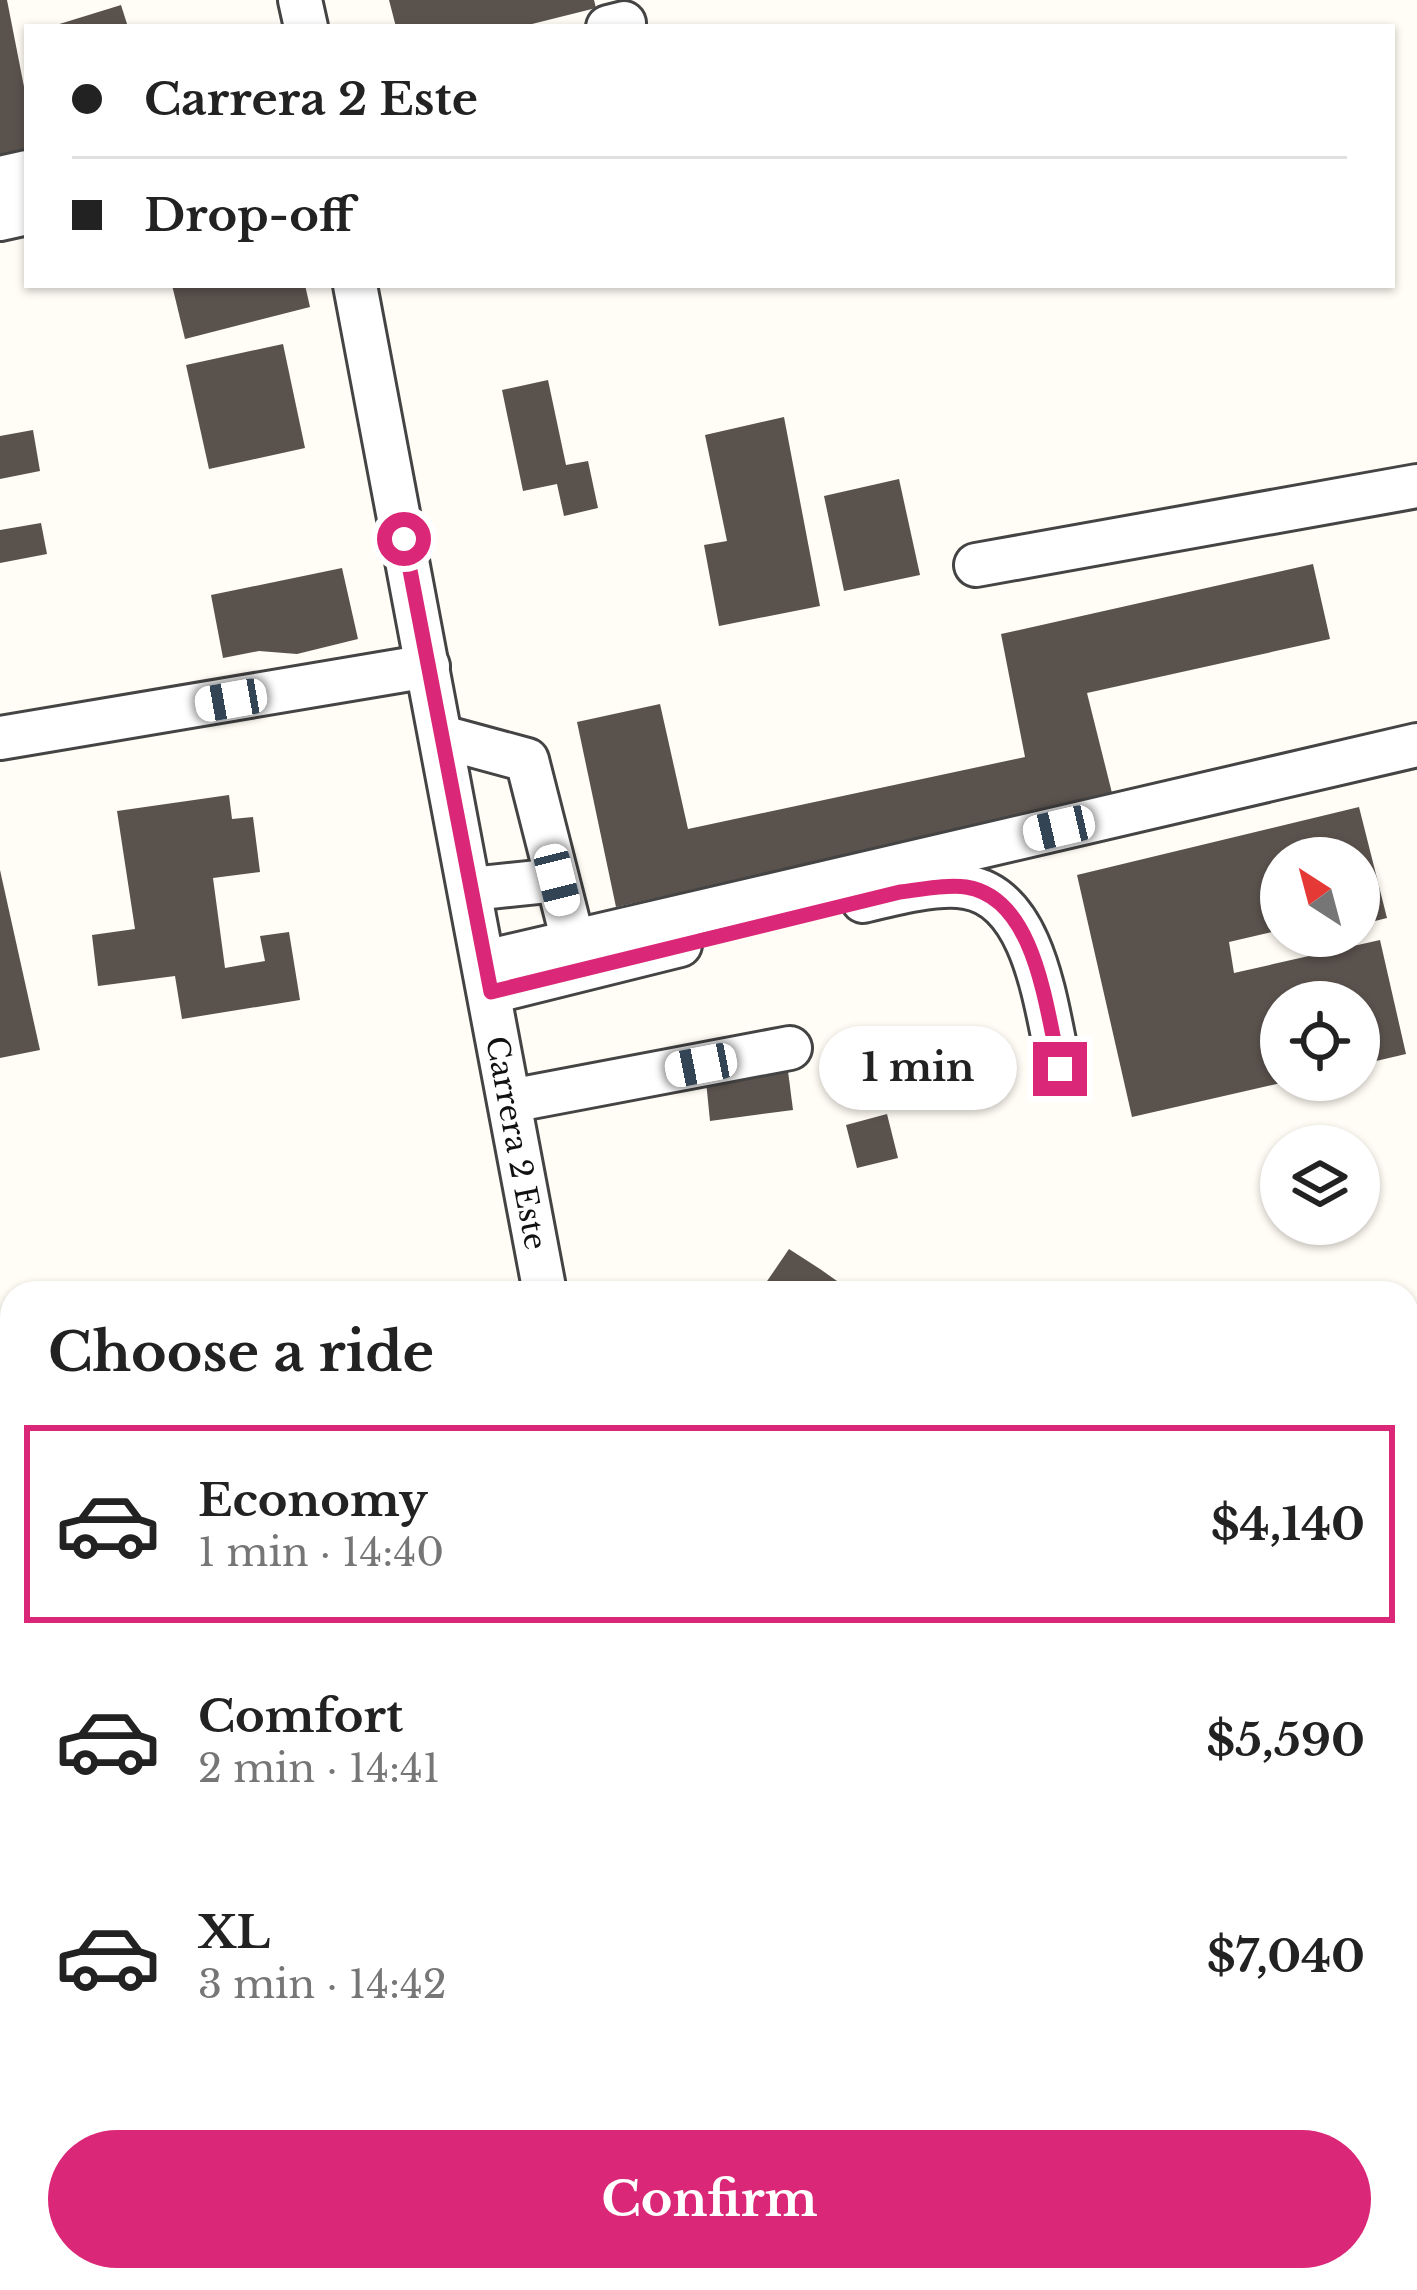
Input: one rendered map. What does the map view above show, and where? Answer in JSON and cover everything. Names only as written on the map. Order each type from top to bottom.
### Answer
[{"type":"street","name":"Carrera 2 Este","points":[[356,288],[543,1281]]},
{"type":"street","points":[[976,565],[1417,485]]},
{"type":"street","points":[[0,738],[428,666]]},
{"type":"street","points":[[442,737],[527,760],[572,941]]},
{"type":"street","points":[[488,977],[572,941],[1417,745]]},
{"type":"street","points":[[471,889],[557,880]]},
{"type":"street","points":[[488,977],[900,892],[967,887],[1002,902],[1027,934],[1060,1069]]},
{"type":"street","points":[[510,1101],[790,1048]]},
{"type":"building","points":[[0,0],[7,0],[24,87],[24,168],[0,173]]},
{"type":"building","points":[[389,0],[594,0],[596,8],[532,24],[395,24]]},
{"type":"building","points":[[121,5],[127,24],[59,24]]},
{"type":"building","points":[[173,288],[306,288],[310,307],[185,339]]},
{"type":"building","points":[[283,344],[305,448],[209,469],[186,365]]},
{"type":"building","points":[[548,380],[566,465],[588,461],[598,508],[564,516],[557,484],[523,491],[502,390]]},
{"type":"building","points":[[784,417],[820,606],[719,626],[704,545],[727,541],[705,435]]},
{"type":"building","points":[[33,430],[40,471],[0,479],[0,436]]},
{"type":"building","points":[[899,479],[920,575],[844,591],[824,496]]},
{"type":"building","points":[[41,523],[47,554],[0,563],[0,530]]},
{"type":"building","points":[[1313,564],[1330,639],[1087,693],[1113,797],[616,907],[577,722],[660,704],[688,829],[1025,757],[1001,634]]},
{"type":"building","points":[[342,568],[358,639],[297,654],[259,651],[223,658],[211,595]]},
{"type":"building","points":[[229,795],[232,819],[253,817],[260,872],[213,878],[225,968],[265,961],[260,936],[289,932],[300,1000],[182,1019],[175,976],[98,986],[92,935],[135,929],[117,811]]},
{"type":"building","points":[[1359,807],[1367,837],[1260,837],[1260,935],[1229,942],[1234,973],[1305,957],[1380,957],[1380,940],[1406,1054],[1380,1060],[1380,981],[1260,981],[1260,1088],[1132,1117],[1077,875]]},
{"type":"building","points":[[0,870],[40,1050],[0,1058]]},
{"type":"building","points":[[1380,890],[1387,918],[1380,920]]},
{"type":"building","points":[[788,1071],[793,1110],[710,1121],[706,1081]]},
{"type":"building","points":[[887,1114],[898,1158],[857,1168],[846,1125]]},
{"type":"building","points":[[789,1249],[837,1281],[767,1281]]},
{"type":"route","points":[[404,539],[491,992],[900,892],[967,887],[1002,902],[1027,934],[1060,1069]]}]
